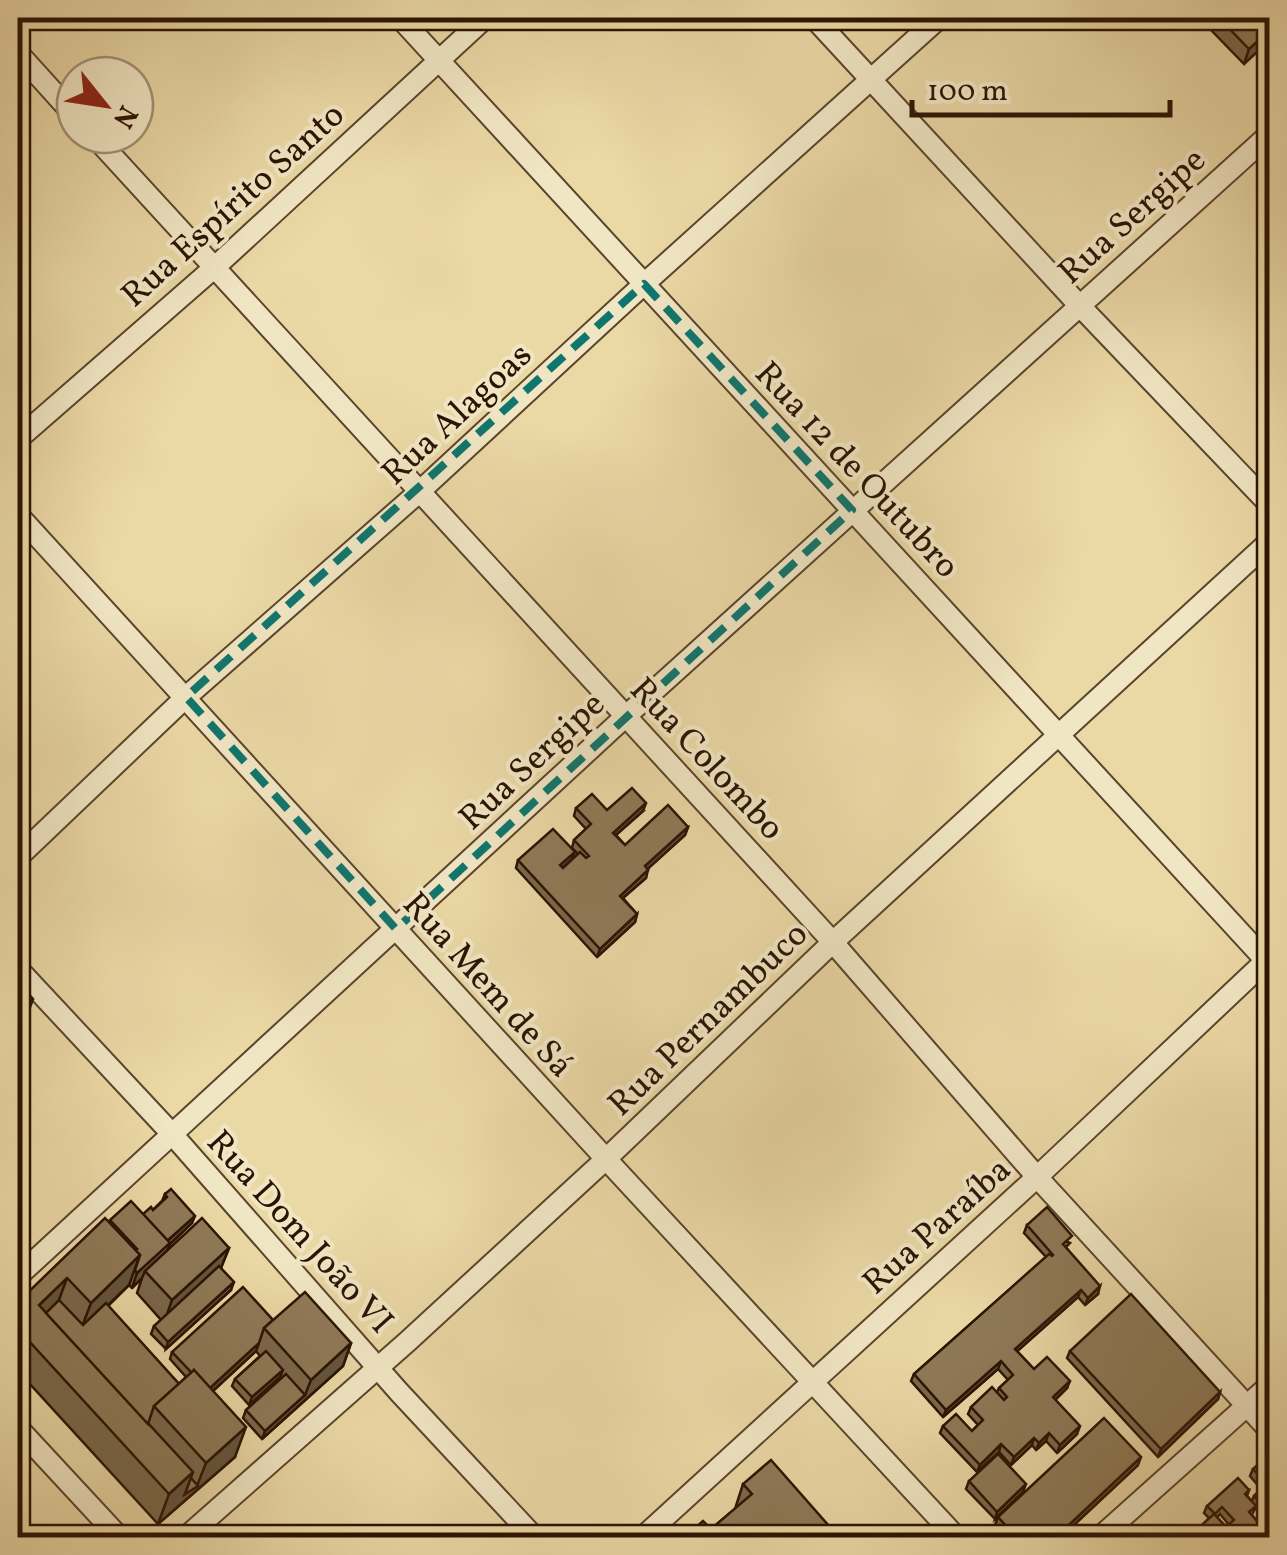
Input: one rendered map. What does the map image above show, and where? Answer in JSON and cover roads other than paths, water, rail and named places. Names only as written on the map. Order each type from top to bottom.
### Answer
[{"type":"street","points":[[18,25],[25,18]]},
{"type":"street","name":"Rua 12 de Outubro","points":[[400,18],[1268,961]]},
{"type":"street","name":"Rua Espírito Santo","points":[[19,439],[215,267],[486,18]]},
{"type":"street","points":[[814,18],[1270,506]]},
{"type":"street","name":"Rua Alagoas","points":[[18,857],[186,697],[419,492],[938,18]]},
{"type":"street","points":[[18,53],[55,94]]},
{"type":"street","name":"Rua Sergipe","points":[[18,1276],[626,716],[1270,134]]},
{"type":"street","name":"Rua Colombo","points":[[111,155],[833,942],[1038,1177],[1270,1430]]},
{"type":"street","name":"Rua Mem de Sá","points":[[18,515],[957,1538]]},
{"type":"street","name":"Rua Pernambuco","points":[[185,1538],[606,1159],[833,942],[1270,541]]},
{"type":"street","name":"Rua Paraíba","points":[[642,1538],[1268,961]]},
{"type":"street","name":"Rua Dom João VI","points":[[18,969],[172,1134],[535,1538]]},
{"type":"street","points":[[1100,1538],[1270,1386]]},
{"type":"street","points":[[18,1428],[120,1538]]}]
